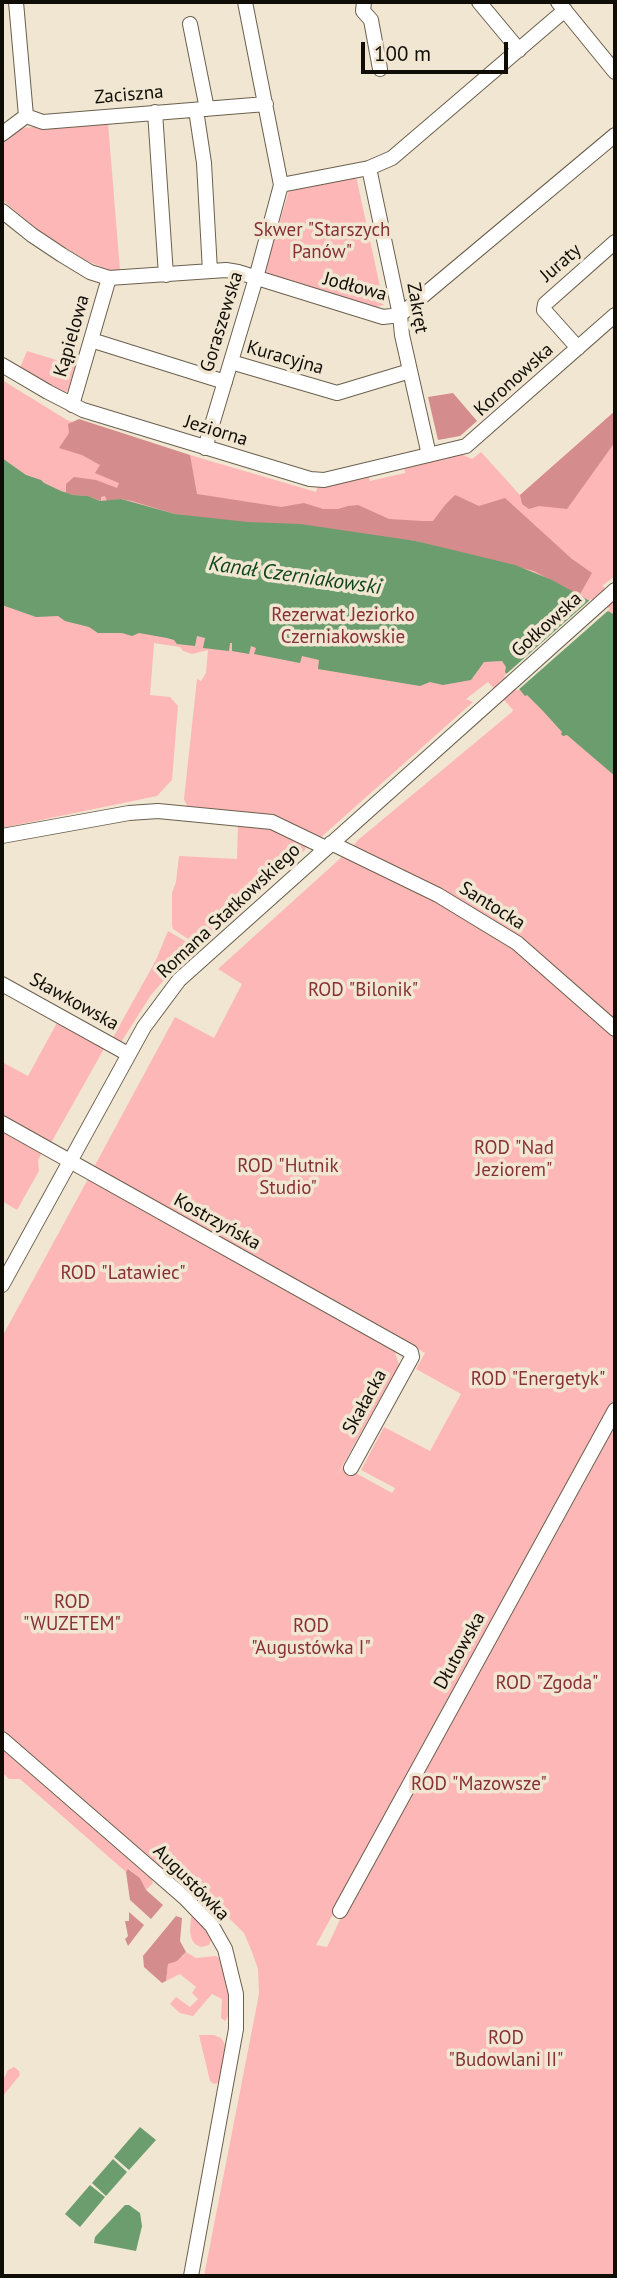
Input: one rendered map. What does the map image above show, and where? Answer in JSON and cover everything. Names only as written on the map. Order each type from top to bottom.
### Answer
[{"type":"street","points":[[2,134],[26,116],[16,2]]},
{"type":"street","name":"Goraszewska","points":[[205,448],[281,185],[245,2]]},
{"type":"street","points":[[364,2],[363,11],[370,20],[380,69]]},
{"type":"street","points":[[479,2],[519,50]]},
{"type":"street","points":[[281,185],[369,168],[392,158],[519,50],[561,6],[615,72]]},
{"type":"street","points":[[190,24],[202,110],[210,271]]},
{"type":"street","name":"Zaciszna","points":[[26,116],[43,122],[266,104]]},
{"type":"street","points":[[155,112],[166,275]]},
{"type":"street","name":"Jodłowa","points":[[2,211],[48,247],[90,272],[109,278],[210,271],[237,272],[383,317],[400,315],[615,135]]},
{"type":"street","name":"Zakręt","points":[[369,168],[429,455]]},
{"type":"street","name":"Juraty","points":[[578,348],[544,310],[545,304],[615,242]]},
{"type":"street","name":"Kąpielowa","points":[[72,405],[109,278]]},
{"type":"street","name":"Koronowska","points":[[429,455],[462,449],[470,444],[615,315]]},
{"type":"street","points":[[91,340],[225,382]]},
{"type":"street","name":"Kuracyjna","points":[[231,362],[337,393],[410,371]]},
{"type":"street","name":"Jeziorna","points":[[2,365],[72,405],[316,480],[429,455]]},
{"type":"street","name":"Gołkowska","points":[[505,688],[613,592]]},
{"type":"street","name":"Romana Statkowskiego","points":[[2,1285],[128,1054],[155,1010],[179,980],[505,688]]},
{"type":"street","name":"Santocka","points":[[2,836],[129,813],[178,812],[272,822],[438,895],[517,943],[615,1029]]},
{"type":"street","name":"Sławkowska","points":[[2,984],[128,1054]]},
{"type":"street","name":"Kostrzyńska","points":[[2,1123],[412,1354]]},
{"type":"street","name":"Skałacka","points":[[351,1468],[412,1354]]},
{"type":"street","name":"Dłutowska","points":[[340,1912],[615,1410]]},
{"type":"street","name":"Augustówka","points":[[2,1739],[185,1898],[212,1926],[225,1948],[236,1994],[236,2029],[191,2276]]},
{"type":"green space","points":[[108,123],[120,270],[112,271],[87,261],[39,231],[2,200],[2,143],[17,128]]},
{"type":"green space","name":"Skwer \"Starszych Panów\"","points":[[356,176],[384,305],[376,307],[266,275],[267,263],[289,191]]},
{"type":"green space","points":[[27,351],[76,366],[65,393],[20,368]]},
{"type":"green space","name":"Rezerwat Jeziorko Czerniakowskie","points":[[2,380],[67,420],[190,459],[190,455],[316,492],[318,485],[368,474],[370,481],[405,473],[404,466],[461,454],[472,459],[481,452],[520,495],[615,411],[615,576],[602,586],[615,594],[615,1028],[531,946],[353,846],[512,712],[488,682],[466,699],[473,702],[319,839],[252,812],[202,812],[187,806],[184,799],[197,679],[201,681],[206,673],[208,650],[192,654],[180,647],[154,643],[150,695],[170,697],[178,706],[172,780],[157,796],[2,828]]},
{"type":"green space","points":[[238,824],[268,827],[306,846],[305,850],[199,946],[173,929],[172,925],[172,893],[179,856],[237,859]]},
{"type":"green space","points":[[344,855],[391,875],[490,932],[539,967],[615,1036],[615,1402],[595,1438],[592,1437],[589,1443],[591,1444],[316,1945],[327,1947],[345,1909],[615,1418],[615,2276],[204,2276],[259,1994],[258,1969],[252,1952],[244,1933],[220,1909],[183,1878],[176,1880],[2,1729],[2,1337],[88,1179],[395,1352],[399,1365],[336,1477],[343,1466],[392,1493],[395,1488],[361,1470],[384,1427],[430,1451],[461,1394],[416,1369],[425,1353],[94,1167],[175,1017],[214,1038],[242,984],[218,969]]},
{"type":"green space","points":[[168,931],[197,948],[151,995],[120,1044],[112,1039],[156,960]]},
{"type":"green space","points":[[58,1021],[105,1047],[51,1143],[2,1116],[2,1062],[28,1076]]},
{"type":"green space","points":[[2,1130],[42,1152],[38,1161],[39,1171],[17,1210],[2,1201]]},
{"type":"green space","points":[[2,1749],[153,1883],[146,1890],[140,1878],[129,1869],[126,1872],[20,1779],[9,1779],[2,1772]]},
{"type":"green space","points":[[191,1917],[197,1919],[212,1938],[209,1945],[201,1947],[192,1940]]},
{"type":"green space","points":[[186,1952],[196,1958],[216,1956],[222,1960],[228,1980],[231,2012],[225,2021],[221,2018],[222,1999],[212,1994],[193,2016],[180,2013],[170,2004],[176,1997],[190,2007],[198,1999],[192,1993],[196,1987],[180,1974],[166,1981],[168,1964]]},
{"type":"green space","points":[[199,2035],[214,2035],[221,2038],[226,2046],[222,2079],[218,2083],[210,2081]]},
{"type":"green space","points":[[14,2067],[20,2075],[2,2097],[2,2082],[8,2070]]},
{"type":"shaded area","points":[[453,393],[477,421],[460,436],[438,440],[428,397]]},
{"type":"shaded area","points":[[615,411],[615,442],[567,509],[539,506],[529,509],[522,504],[520,495]]},
{"type":"shaded area","points":[[79,419],[190,455],[197,494],[281,507],[304,503],[323,509],[338,509],[358,505],[389,519],[422,521],[433,521],[455,495],[479,506],[505,498],[572,559],[592,573],[579,596],[534,571],[416,541],[203,518],[175,514],[121,499],[107,501],[105,496],[101,497],[101,501],[66,493],[66,484],[74,477],[96,480],[117,488],[119,483],[95,473],[100,465],[82,455],[59,448],[69,433],[68,424]]},
{"type":"shaded area","points":[[128,1869],[140,1878],[146,1890],[163,1905],[151,1919],[130,1900],[126,1872]]},
{"type":"shaded area","points":[[129,1912],[144,1925],[128,1946],[125,1939],[128,1936],[125,1921],[129,1921]]},
{"type":"shaded area","points":[[176,1916],[182,1918],[180,1941],[186,1952],[177,1961],[168,1964],[166,1981],[162,1983],[144,1967],[143,1956]]},
{"type":"water","name":"Kanał Czerniakowski","points":[[2,458],[26,475],[61,491],[100,501],[121,499],[175,514],[247,522],[300,524],[416,541],[515,565],[552,580],[615,615],[615,776],[567,735],[561,734],[505,672],[506,667],[502,661],[484,662],[471,680],[443,685],[430,682],[420,686],[318,669],[319,660],[302,656],[300,663],[254,654],[256,648],[251,646],[249,654],[232,651],[232,643],[229,651],[203,648],[205,638],[197,636],[195,646],[177,644],[174,640],[139,633],[132,636],[122,633],[98,633],[58,616],[36,617],[2,605]]},
{"type":"water","points":[[140,2127],[156,2140],[129,2170],[114,2157]]},
{"type":"water","points":[[113,2159],[127,2172],[106,2196],[92,2183]]},
{"type":"water","points":[[90,2185],[105,2197],[80,2227],[65,2214]]},
{"type":"water","points":[[125,2205],[140,2213],[142,2226],[136,2251],[94,2243],[95,2237]]},
{"type":"pier","points":[[591,599],[610,609],[517,691],[504,676]]},
{"type":"park label","name":"ROD \"Bilonik\"","points":[[363,991]]},
{"type":"park label","name":"ROD \"Nad Jeziorem\"","points":[[514,1160]]},
{"type":"park label","name":"ROD \"Hutnik Studio\"","points":[[288,1178]]},
{"type":"park label","name":"ROD \"Latawiec\"","points":[[123,1274]]},
{"type":"park label","name":"ROD \"Energetyk\"","points":[[538,1380]]},
{"type":"park label","name":"ROD \"WUZETEM\"","points":[[72,1614]]},
{"type":"park label","name":"ROD \"Augustówka I\"","points":[[311,1638]]},
{"type":"park label","name":"ROD \"Zgoda\"","points":[[547,1684]]},
{"type":"park label","name":"ROD \"Mazowsze\"","points":[[479,1785]]},
{"type":"park label","name":"ROD \"Budowlani II\"","points":[[506,2050]]}]
